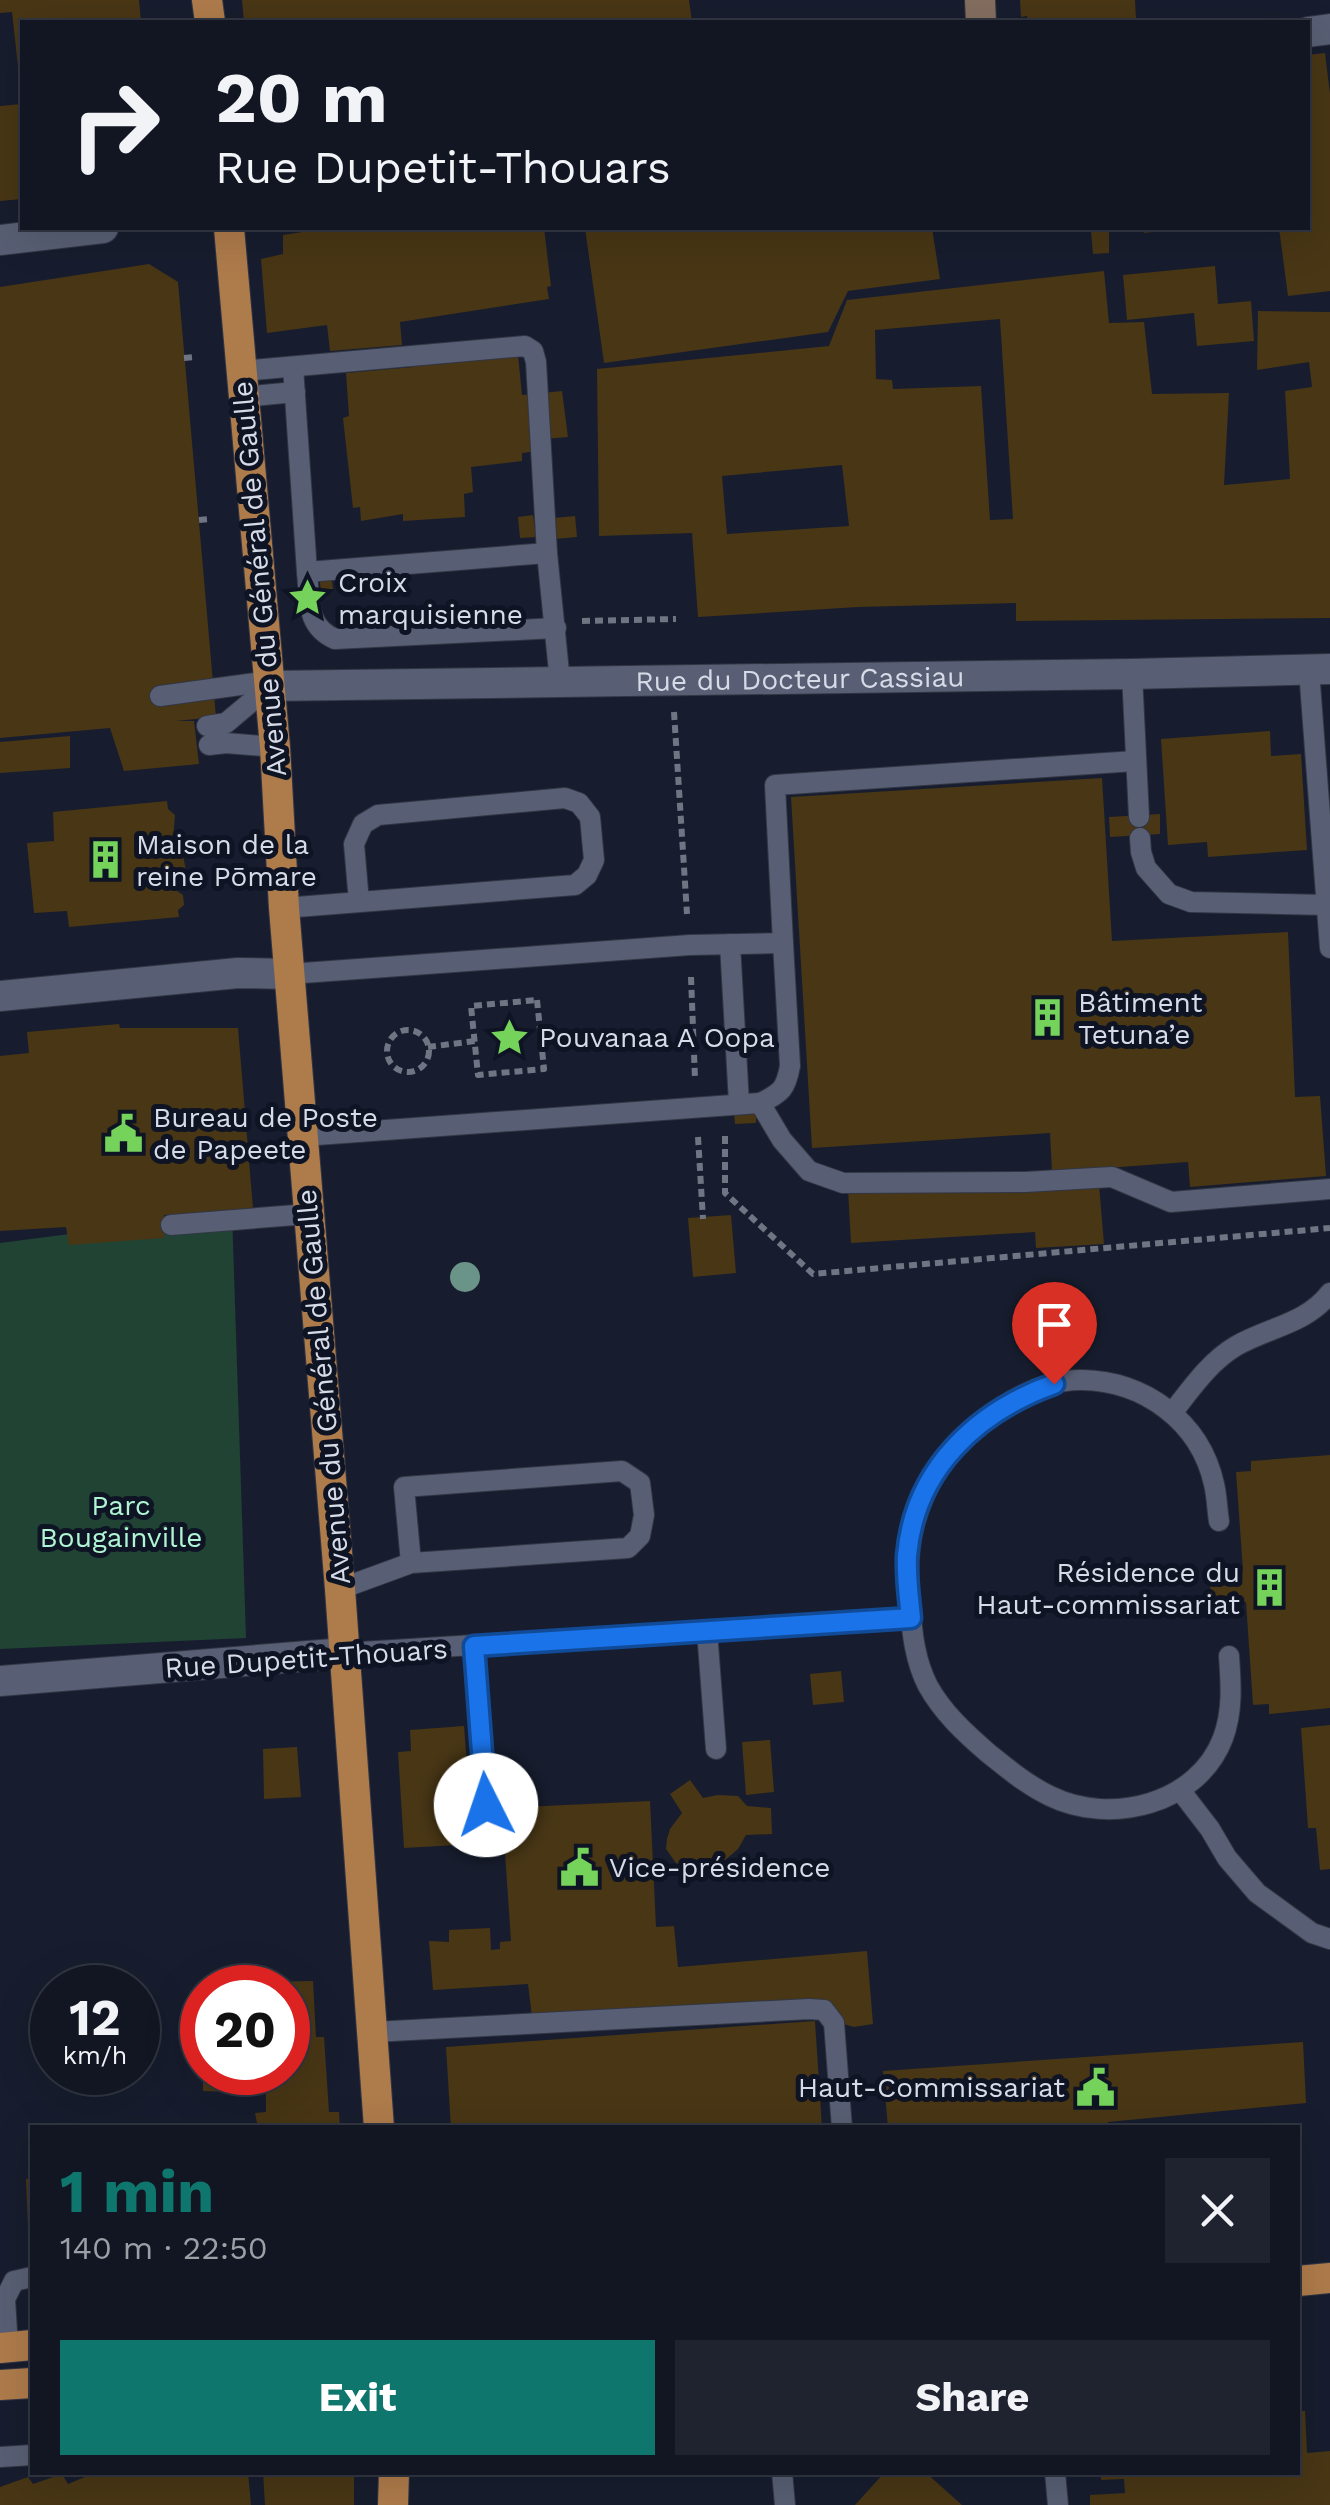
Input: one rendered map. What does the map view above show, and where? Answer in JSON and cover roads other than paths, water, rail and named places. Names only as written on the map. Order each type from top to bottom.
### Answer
[{"type":"main road","name":"Avenue du Général de Gaulle","points":[[229,230],[275,747],[284,908],[345,1652],[379,2125]]},
{"type":"main road","points":[[1300,2280],[1330,2278]]},
{"type":"main road","points":[[0,2384],[30,2383]]},
{"type":"main road","points":[[394,2475],[394,2505]]},
{"type":"street","points":[[0,240],[86,230]]},
{"type":"street","name":"Rue du Docteur Cassiau","points":[[270,684],[1319,669]]},
{"type":"street","points":[[0,996],[238,973],[289,974]]},
{"type":"street","name":"Rue Dupetit-Thouars","points":[[0,1682],[345,1652]]},
{"type":"lane","points":[[242,384],[293,367],[525,346],[533,351],[560,682]]},
{"type":"lane","points":[[293,367],[306,572],[312,618],[321,633],[335,640],[556,628]]},
{"type":"lane","points":[[242,384],[295,392]]},
{"type":"lane","points":[[306,572],[548,553]]},
{"type":"lane","points":[[1319,669],[1330,948]]},
{"type":"lane","points":[[1132,674],[1141,852],[1146,868],[1169,894],[1191,902],[1327,905]]},
{"type":"lane","points":[[160,696],[270,684]]},
{"type":"lane","points":[[270,684],[208,735],[226,743],[275,747]]},
{"type":"lane","points":[[303,1136],[742,1103],[775,1096],[786,1085],[790,1066],[775,786],[1135,761]]},
{"type":"lane","points":[[284,908],[575,885],[588,874],[594,860],[590,817],[579,803],[565,798],[378,815],[363,824],[354,844],[358,902]]},
{"type":"lane","points":[[289,974],[690,944],[783,943]]},
{"type":"lane","points":[[730,944],[742,1103],[809,1171],[842,1183],[1025,1182],[1112,1177],[1171,1202],[1330,1189]]},
{"type":"lane","points":[[171,1225],[308,1214]]},
{"type":"lane","points":[[1172,1414],[1226,1353],[1254,1336],[1296,1322],[1330,1294]]},
{"type":"lane","points":[[1219,1521],[1207,1462],[1191,1434],[1158,1402],[1126,1386],[1101,1381],[1054,1384],[1003,1407],[978,1424],[958,1441],[928,1484],[907,1556],[911,1618],[920,1668],[958,1727],[1032,1786],[1068,1804],[1109,1810],[1144,1805],[1180,1790],[1207,1767],[1224,1736],[1232,1696],[1230,1656]]},
{"type":"lane","points":[[340,1589],[411,1563],[628,1548],[640,1536],[644,1515],[640,1483],[622,1472],[404,1487],[411,1563]]},
{"type":"lane","name":"Rue Dupetit-Thouars","points":[[345,1652],[911,1618]]},
{"type":"lane","points":[[707,1631],[716,1748]]},
{"type":"lane","points":[[474,1646],[489,1844]]},
{"type":"lane","points":[[1180,1790],[1227,1858],[1257,1893],[1312,1933],[1330,1939]]},
{"type":"lane","points":[[373,2032],[824,2010],[834,2023],[842,2125]]},
{"type":"lane","points":[[13,2347],[5,2300],[14,2281],[30,2277]]},
{"type":"lane","points":[[0,2456],[30,2454]]},
{"type":"lane","points":[[782,2475],[784,2505]]},
{"type":"lane","points":[[1056,2475],[1058,2505]]},
{"type":"place","name":"Croix marquisienne","points":[[308,598]]},
{"type":"place","name":"Maison de la reine Pōmare","points":[[106,860]]},
{"type":"place","name":"Bâtiment Tetuna’e","points":[[1048,1018]]},
{"type":"place","name":"Pouvanaa A Oopa","points":[[509,1037]]},
{"type":"place","name":"Bureau de Poste de Papeete","points":[[123,1133]]},
{"type":"place","name":"Résidence du Haut-commissariat","points":[[1270,1588]]},
{"type":"place","name":"Vice-présidence","points":[[579,1867]]},
{"type":"place","name":"Haut-Commissariat","points":[[1095,2087]]},
{"type":"park label","name":"Parc Bougainville","points":[[121,1521]]}]
